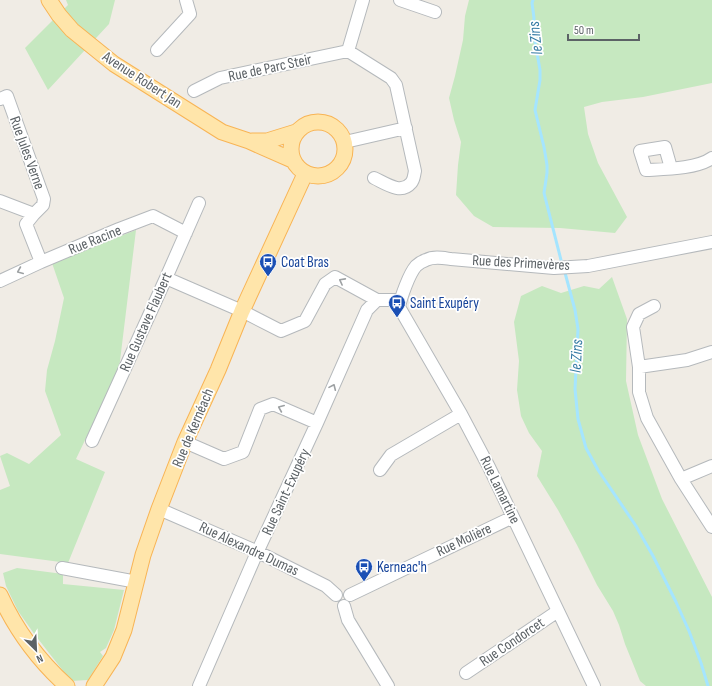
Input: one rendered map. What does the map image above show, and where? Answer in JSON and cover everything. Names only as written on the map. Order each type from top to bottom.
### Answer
[{"type":"main road","name":"Avenue Robert Jan","points":[[49,0],[72,30],[114,64],[222,132],[249,141],[292,160]]},
{"type":"main road","points":[[318,122],[326,123],[334,127],[340,133],[345,142],[346,149],[344,156],[341,164],[336,170],[322,177],[313,176],[303,180],[300,171],[292,160],[290,153],[292,138],[302,126],[318,122]]},
{"type":"main road","name":"Avenue Robert Jan","points":[[249,141],[267,141],[296,132]]},
{"type":"main road","name":"Rue de Kernéach","points":[[94,686],[113,657],[124,630],[143,555],[159,509],[186,442],[242,311],[303,180]]},
{"type":"main road","points":[[0,595],[15,625],[32,649],[49,669],[67,686]]},
{"type":"main road","points":[[0,604],[11,626],[23,643],[41,666],[60,686]]},
{"type":"street","points":[[157,50],[190,14],[186,0]]},
{"type":"street","points":[[363,0],[348,51],[391,78],[396,85],[415,171],[412,182],[405,188],[396,188],[374,178]]},
{"type":"street","points":[[400,0],[435,12]]},
{"type":"street","name":"Rue de Parc Steir","points":[[194,91],[220,78],[348,51]]},
{"type":"street","name":"Rue Jules Verne","points":[[0,99],[7,96],[44,199],[43,205],[34,214]]},
{"type":"street","points":[[345,142],[406,128]]},
{"type":"street","points":[[671,168],[695,165],[712,158]]},
{"type":"street","points":[[0,200],[34,214],[26,224],[41,262],[0,281]]},
{"type":"street","name":"Rue Gustave Flaubert","points":[[92,441],[199,203]]},
{"type":"street","name":"Rue Racine","points":[[41,262],[154,216],[186,233]]},
{"type":"street","name":"Rue des Primevères","points":[[400,300],[416,266],[426,259],[451,259],[554,268],[588,266],[712,242]]},
{"type":"street","points":[[166,278],[242,311],[282,331],[305,321],[325,284],[335,277],[377,300],[400,300]]},
{"type":"street","name":"Rue Saint-Exupéry","points":[[199,686],[367,310],[377,300]]},
{"type":"street","name":"Rue Lamartine","points":[[400,300],[399,307],[461,414],[489,467],[594,686]]},
{"type":"street","points":[[654,306],[639,314],[633,327],[639,367],[639,392],[647,418],[681,479],[712,527]]},
{"type":"street","points":[[639,367],[687,360],[712,352]]},
{"type":"street","points":[[186,442],[224,459],[243,452],[260,409],[273,404],[317,423]]},
{"type":"street","points":[[380,470],[391,455],[461,414]]},
{"type":"street","points":[[681,479],[712,466]]},
{"type":"street","name":"Rue Alexandre Dumas","points":[[159,509],[258,552],[326,586],[336,595]]},
{"type":"street","name":"Rue Molière","points":[[350,594],[513,517]]},
{"type":"street","points":[[62,568],[137,582]]},
{"type":"street","points":[[339,591],[346,591],[350,594],[351,597],[349,604],[342,606],[337,604],[335,600],[339,591]]},
{"type":"street","points":[[344,606],[348,620],[388,686]]},
{"type":"street","name":"Rue Condorcet","points":[[466,673],[558,611]]},
{"type":"green space","points":[[66,0],[115,0],[109,24],[48,90],[25,48],[68,5]]},
{"type":"green space","points":[[469,0],[712,0],[712,83],[643,97],[602,102],[584,107],[588,134],[598,163],[627,217],[615,233],[560,228],[493,227],[474,216],[456,195],[461,142],[449,98],[463,40],[465,16]]},
{"type":"green space","points":[[136,230],[119,369],[76,459],[105,472],[68,563],[0,554],[0,490],[10,486],[0,456],[7,453],[29,464],[61,435],[45,391],[47,370],[64,298],[52,263]]},
{"type":"green space","points":[[612,277],[627,319],[626,381],[638,435],[662,499],[712,597],[712,686],[646,686],[640,681],[613,611],[597,585],[558,510],[537,476],[542,451],[529,433],[521,416],[517,390],[519,361],[514,322],[521,296],[542,286],[561,293],[584,286],[599,289]]},
{"type":"green space","points":[[17,568],[63,574],[63,584],[124,590],[114,630],[106,648],[100,652],[103,656],[88,680],[71,681],[18,611],[6,586],[3,573]]},
{"type":"waterway","name":"le Zins","points":[[533,0],[533,30],[540,70],[540,80],[535,110],[547,165],[544,193],[562,264]]},
{"type":"waterway","name":"le Zins","points":[[564,269],[575,310],[578,329],[575,389],[578,419],[586,448],[598,470],[636,526],[653,556],[689,631],[708,686]]},
{"type":"place","name":"Coat Bras","points":[[268,277]]},
{"type":"place","name":"Saint Exupéry","points":[[397,318]]},
{"type":"place","name":"Kerneac'h","points":[[364,582]]}]
